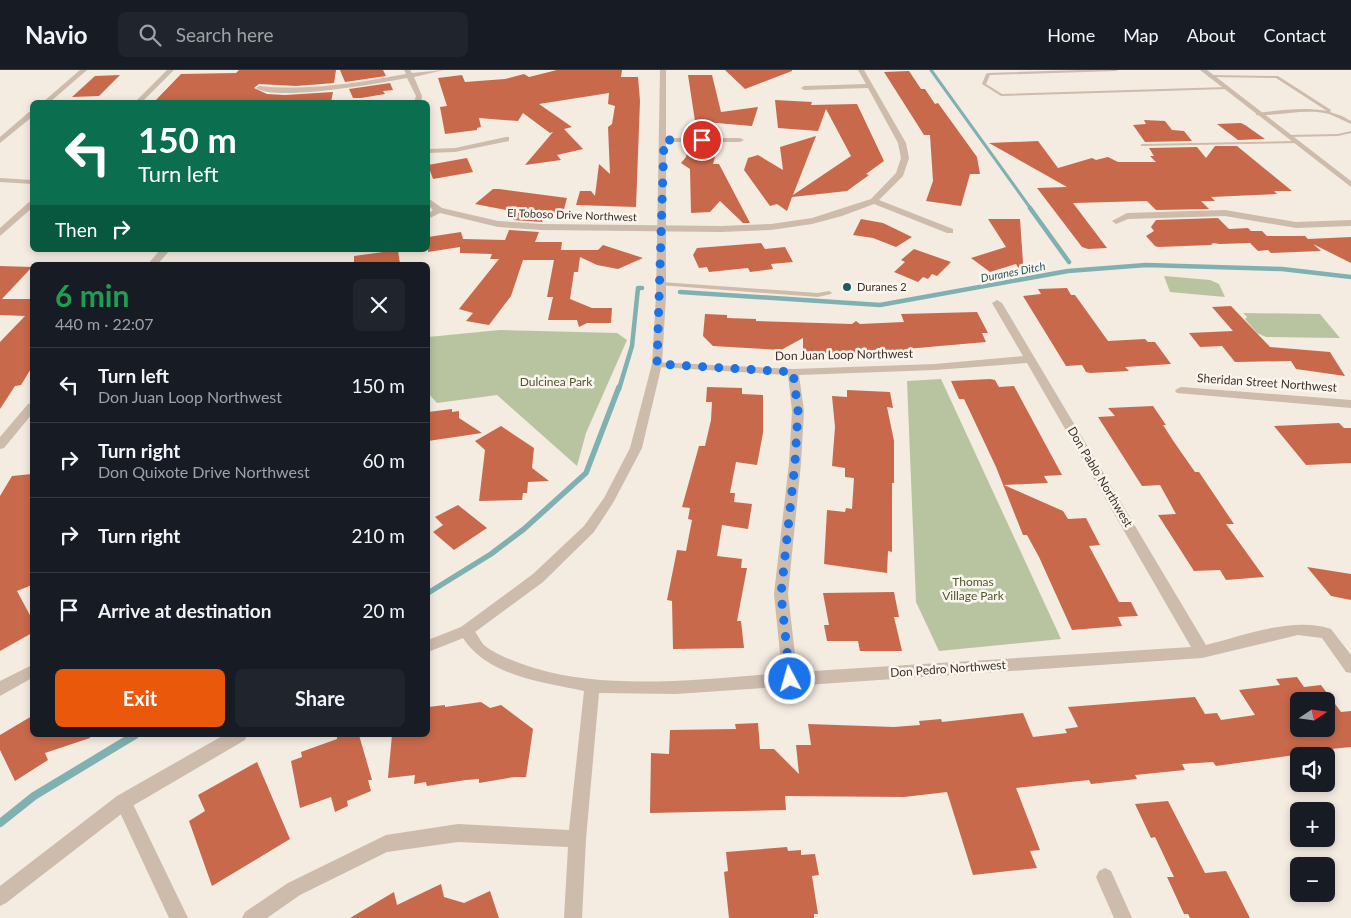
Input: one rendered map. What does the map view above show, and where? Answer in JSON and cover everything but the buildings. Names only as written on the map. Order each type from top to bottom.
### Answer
[{"type":"street","points":[[48,100],[84,70]]},
{"type":"street","points":[[140,100],[171,70]]},
{"type":"street","points":[[259,88],[280,92],[313,89],[409,72],[441,70]]},
{"type":"street","points":[[430,645],[466,631],[538,578],[589,529],[609,500],[636,448],[648,410],[657,364],[664,140],[663,70]]},
{"type":"street","points":[[861,70],[902,143],[905,158],[900,174],[874,200],[950,231]]},
{"type":"street","points":[[1203,70],[1351,186]]},
{"type":"street","points":[[409,72],[419,96],[418,100]]},
{"type":"street","points":[[804,88],[871,86]]},
{"type":"street","points":[[0,141],[30,116]]},
{"type":"street","points":[[430,151],[455,150],[506,139]]},
{"type":"street","points":[[664,140],[740,140]]},
{"type":"street","points":[[0,180],[30,182]]},
{"type":"street","name":"El Toboso Drive Northwest","points":[[430,203],[439,210],[506,225],[721,229],[787,224],[839,214],[874,200]]},
{"type":"street","points":[[0,233],[30,206]]},
{"type":"street","points":[[430,216],[439,210]]},
{"type":"street","points":[[1116,221],[1128,216],[1225,213],[1296,225],[1351,223]]},
{"type":"street","points":[[155,262],[163,252]]},
{"type":"street","name":"Don Pablo Northwest","points":[[997,304],[1202,652]]},
{"type":"street","name":"Don Juan Loop Northwest","points":[[657,364],[793,372],[936,367],[1030,359]]},
{"type":"street","points":[[790,679],[781,594],[796,454],[798,411],[793,372]]},
{"type":"street","name":"Sheridan Street Northwest","points":[[1181,391],[1351,404]]},
{"type":"street","points":[[1,442],[30,409]]},
{"type":"street","name":"Don Pedro Northwest","points":[[466,631],[480,650],[510,666],[536,675],[592,686],[676,686],[1202,652],[1298,629],[1326,633],[1351,667]]},
{"type":"street","points":[[0,689],[30,672]]},
{"type":"street","points":[[573,918],[577,839],[592,686]]},
{"type":"street","points":[[0,897],[123,802],[236,737]]},
{"type":"street","points":[[123,802],[179,918]]},
{"type":"street","points":[[251,918],[294,889],[386,844],[458,833],[577,839]]},
{"type":"street","points":[[1105,877],[1123,918]]},
{"type":"lane","points":[[1116,70],[988,74],[984,84],[1001,95],[1226,88]]},
{"type":"lane","points":[[1210,76],[1277,76],[1329,111],[1351,123]]},
{"type":"lane","points":[[1258,114],[1329,111]]},
{"type":"lane","points":[[1288,136],[1338,135],[1351,132]]},
{"type":"lane","points":[[1142,145],[1296,142]]},
{"type":"lane","points":[[661,284],[818,295],[829,293]]},
{"type":"green space","points":[[1164,276],[1210,280],[1219,284],[1225,297],[1170,292]]},
{"type":"green space","points":[[1243,313],[1320,314],[1340,338],[1266,337],[1257,333],[1245,319],[1247,317]]},
{"type":"green space","name":"Dulcinea Park","points":[[500,330],[617,333],[627,340],[586,433],[577,466],[497,395],[437,403],[430,395],[430,337]]},
{"type":"green space","name":"Thomas Village Park","points":[[941,379],[1061,639],[939,651],[916,602],[907,381]]},
{"type":"waterway","points":[[931,70],[1031,209]]},
{"type":"waterway","points":[[1030,208],[1069,262]]},
{"type":"waterway","name":"Duranes Ditch","points":[[680,292],[880,305],[1068,271],[1146,265],[1282,269],[1351,277]]},
{"type":"waterway","points":[[619,389],[632,346],[638,288],[642,288]]},
{"type":"waterway","points":[[430,592],[491,554],[524,529],[586,473],[619,387]]},
{"type":"waterway","points":[[0,823],[34,796],[132,737]]},
{"type":"place","name":"Duranes 2","points":[[847,287]]},
{"type":"route","points":[[702,140],[664,140],[661,295],[657,364],[793,372],[798,411],[795,463],[781,594],[790,679]]}]
